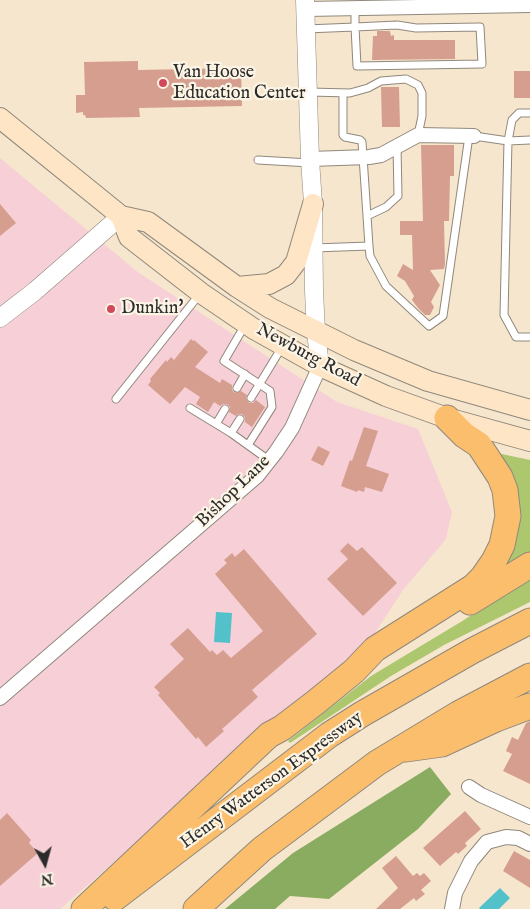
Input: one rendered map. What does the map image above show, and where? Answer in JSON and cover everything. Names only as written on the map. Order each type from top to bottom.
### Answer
[{"type":"highway","points":[[84,909],[269,735],[282,728],[354,671],[375,649],[473,587],[483,577],[502,545],[508,516],[505,490],[500,476],[479,446],[464,435],[447,418]]},
{"type":"highway","points":[[354,671],[530,565]]},
{"type":"highway","name":"Henry Watterson Expressway","points":[[100,909],[329,735],[370,709],[530,621]]},
{"type":"highway","points":[[196,909],[268,844],[332,796],[398,750],[458,714],[530,676]]},
{"type":"highway","points":[[398,750],[442,744],[496,719],[530,706]]},
{"type":"main road","name":"Newburg Road","points":[[0,118],[121,216],[148,222],[237,287],[316,332],[428,381],[530,410]]},
{"type":"main road","points":[[237,287],[269,284],[286,275],[296,262],[313,204]]},
{"type":"main road","name":"Newburg Road","points":[[121,216],[129,237],[201,292],[246,323],[320,366],[386,396],[447,418],[530,441]]},
{"type":"street","points":[[320,366],[316,332],[305,4],[355,8],[530,5]]},
{"type":"street","points":[[310,161],[381,154],[418,135],[471,136]]},
{"type":"street","points":[[0,318],[35,291],[121,216]]},
{"type":"street","name":"Bishop Lane","points":[[0,698],[244,489],[270,461],[292,428],[320,366]]},
{"type":"street","points":[[469,787],[530,817]]},
{"type":"street","points":[[452,909],[455,893],[471,861],[487,842],[506,837],[518,838],[530,844]]},
{"type":"lane","points":[[306,29],[355,27],[397,25],[416,28],[480,27],[482,64],[357,66],[355,27],[355,8]]},
{"type":"lane","points":[[308,92],[350,93],[368,88],[382,81],[406,78],[418,85],[422,94],[422,116],[418,135]]},
{"type":"lane","points":[[343,93],[342,132],[345,137],[362,142],[370,256],[386,286],[429,326],[443,316],[471,136],[508,141],[530,140]]},
{"type":"lane","points":[[530,113],[519,113],[512,120],[508,141],[504,315],[516,337],[530,337]]},
{"type":"lane","points":[[367,216],[386,207],[398,196],[397,146]]},
{"type":"lane","points":[[258,160],[310,161]]},
{"type":"lane","points":[[313,248],[369,246]]},
{"type":"lane","points":[[116,399],[201,292]]},
{"type":"lane","points":[[246,323],[224,361],[270,391],[272,407],[248,445]]},
{"type":"lane","points":[[251,398],[283,345]]},
{"type":"lane","points":[[237,388],[245,374]]},
{"type":"lane","points":[[190,408],[231,433],[270,461]]},
{"type":"lane","points":[[216,424],[225,409]]},
{"type":"lane","points":[[231,433],[240,418]]},
{"type":"shaded area","points":[[0,158],[139,273],[337,402],[418,429],[452,512],[446,539],[403,590],[371,639],[60,909],[0,909]]},
{"type":"green space","points":[[497,453],[530,460],[530,554],[502,572]]},
{"type":"green space","points":[[530,576],[530,602],[444,645],[391,676],[290,743],[288,741],[371,676],[464,620]]},
{"type":"green space","points":[[430,767],[451,794],[418,829],[329,899],[290,896],[275,909],[225,909],[293,853]]},
{"type":"water","points":[[216,612],[232,613],[230,643],[214,642]]},
{"type":"water","points":[[500,888],[510,898],[499,909],[479,908]]},
{"type":"building","points":[[377,31],[390,31],[391,36],[394,35],[394,40],[455,40],[455,59],[372,60],[373,36],[377,36]]},
{"type":"building","name":"Van Hoose Education Center","points":[[138,61],[138,70],[241,68],[242,106],[139,108],[140,117],[86,118],[83,112],[76,113],[76,95],[85,95],[84,62]]},
{"type":"building","points":[[514,71],[530,71],[530,98],[514,98]]},
{"type":"building","points":[[381,87],[399,87],[400,127],[382,127]]},
{"type":"building","points":[[421,145],[454,145],[454,176],[450,176],[449,221],[444,221],[445,264],[444,269],[430,270],[440,285],[431,302],[434,307],[430,315],[425,315],[418,308],[412,300],[414,296],[405,281],[397,276],[403,264],[413,270],[412,235],[400,235],[400,221],[423,221]]},
{"type":"building","points":[[0,204],[16,223],[0,236]]},
{"type":"building","points":[[191,339],[208,352],[195,367],[220,383],[222,379],[232,385],[232,390],[235,393],[241,391],[247,395],[246,398],[249,403],[253,403],[256,400],[265,407],[252,427],[245,422],[245,417],[242,414],[236,416],[229,412],[230,407],[227,404],[220,406],[214,402],[208,412],[196,404],[200,397],[185,387],[170,404],[148,385],[151,381],[150,379],[166,360],[167,362],[171,357],[174,360]]},
{"type":"building","points":[[364,427],[378,431],[366,466],[389,474],[382,492],[365,487],[364,492],[358,490],[357,492],[341,486]]},
{"type":"building","points":[[318,446],[330,452],[323,466],[311,460]]},
{"type":"building","points":[[348,543],[357,551],[362,547],[397,583],[363,616],[327,579],[348,559],[340,551]]},
{"type":"building","points":[[244,549],[317,634],[252,690],[258,697],[222,729],[224,731],[206,747],[198,737],[196,739],[158,695],[160,693],[154,687],[184,659],[170,644],[188,628],[210,652],[212,650],[217,655],[223,650],[231,658],[263,631],[215,574],[227,563],[224,560],[232,553],[235,557]]},
{"type":"building","points":[[530,721],[530,784],[503,771],[512,754],[506,751],[512,737],[518,740],[526,723]]},
{"type":"building","points":[[465,811],[481,829],[465,843],[467,846],[458,854],[456,852],[440,866],[423,848]]},
{"type":"building","points":[[7,813],[31,840],[29,843],[38,853],[0,886],[0,820]]},
{"type":"building","points":[[514,851],[530,860],[530,888],[503,871]]},
{"type":"building","points":[[396,856],[413,876],[417,873],[420,876],[424,873],[431,881],[421,890],[425,894],[416,901],[414,898],[400,909],[376,909],[398,888],[382,868]]},
{"type":"place","name":"Van Hoose Education Center","points":[[163,83]]},
{"type":"place","name":"Dunkin'","points":[[111,309]]}]
